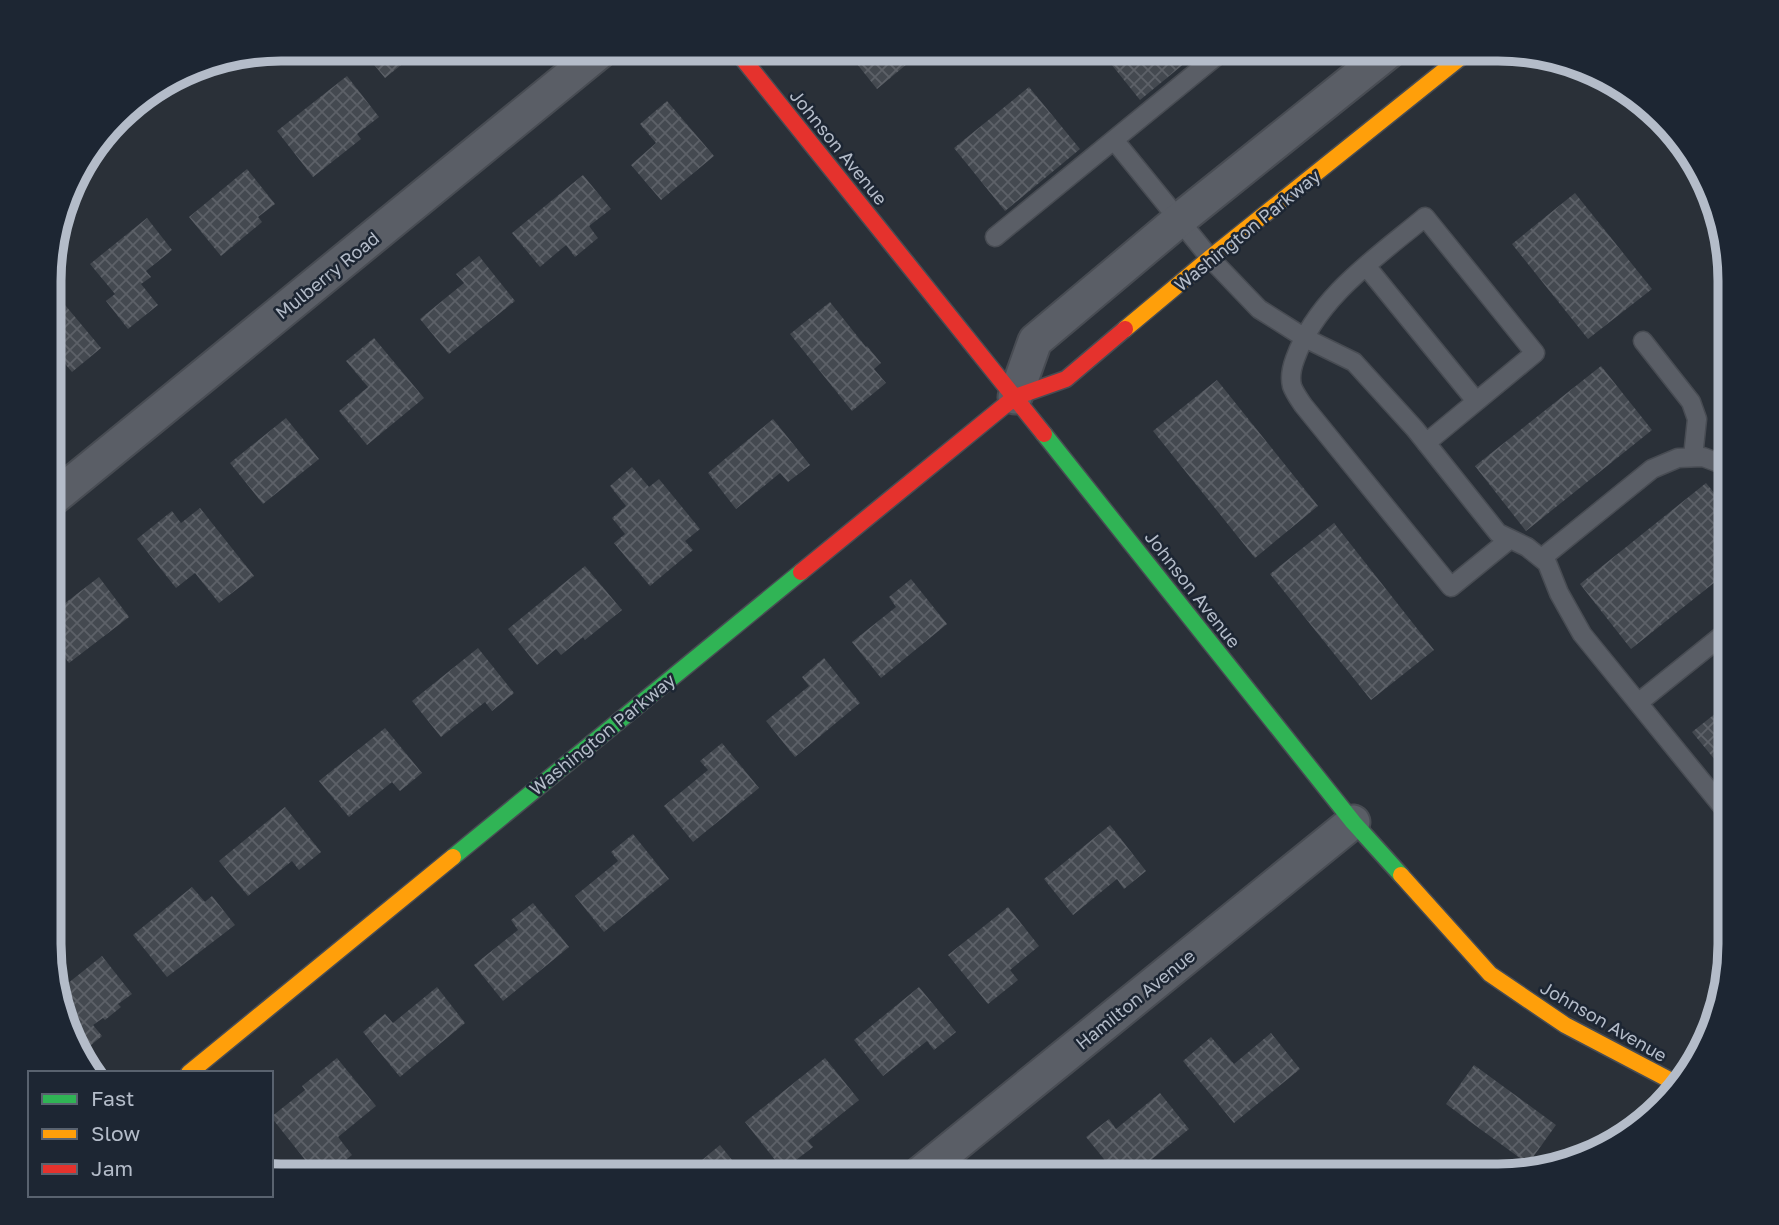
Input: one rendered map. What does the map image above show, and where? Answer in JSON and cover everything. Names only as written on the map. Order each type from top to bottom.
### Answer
[{"type":"street","name":"Mulberry Road","points":[[61,492],[588,61]]},
{"type":"street","name":"Johnson Avenue","points":[[745,61],[1353,822],[1490,974],[1565,1025],[1668,1082]]},
{"type":"street","points":[[1015,397],[1035,341],[1179,220],[1376,62]]},
{"type":"street","name":"Washington Parkway","points":[[191,1071],[1015,397],[1066,379],[1210,258],[1456,62]]},
{"type":"street","name":"Hamilton Avenue","points":[[932,1164],[1353,822]]},
{"type":"lane","points":[[995,237],[1209,62]]},
{"type":"lane","points":[[1114,140],[1210,258],[1259,309],[1305,338],[1354,362],[1426,443],[1498,533],[1527,547],[1548,563],[1559,593],[1582,634],[1717,800]]},
{"type":"lane","points":[[1426,443],[1535,352],[1425,216],[1336,293],[1299,348],[1292,368],[1292,385],[1303,405],[1451,587],[1510,539]]},
{"type":"lane","points":[[1366,266],[1476,401]]},
{"type":"lane","points":[[1643,341],[1692,402],[1697,419],[1693,457]]},
{"type":"lane","points":[[1542,558],[1652,469],[1678,458],[1703,457],[1717,462]]},
{"type":"lane","points":[[1638,703],[1717,639]]},
{"type":"building","points":[[371,61],[406,61],[385,78]]},
{"type":"building","points":[[855,61],[910,62],[877,89]]},
{"type":"building","points":[[1109,62],[1187,62],[1140,100]]},
{"type":"building","points":[[347,76],[379,117],[357,134],[361,139],[313,177],[277,131]]},
{"type":"building","points":[[1029,87],[1080,149],[1005,211],[954,148]]},
{"type":"building","points":[[667,101],[714,156],[661,200],[631,165],[656,143],[640,124]]},
{"type":"building","points":[[247,169],[275,204],[258,217],[262,222],[221,256],[189,217]]},
{"type":"building","points":[[583,175],[611,209],[589,226],[598,238],[575,257],[566,245],[540,267],[512,233]]},
{"type":"building","points":[[1575,193],[1652,289],[1588,339],[1512,244]]},
{"type":"building","points":[[147,218],[172,250],[146,271],[151,277],[141,284],[158,305],[128,329],[106,301],[115,294],[90,264]]},
{"type":"building","points":[[479,256],[515,301],[449,354],[420,319],[464,283],[456,274]]},
{"type":"building","points":[[61,300],[101,348],[72,372],[61,359]]},
{"type":"building","points":[[830,302],[881,363],[874,369],[886,383],[852,411],[790,334]]},
{"type":"building","points":[[374,338],[424,398],[367,445],[339,411],[368,387],[346,361]]},
{"type":"building","points":[[1601,366],[1652,430],[1526,531],[1475,466]]},
{"type":"building","points":[[1217,380],[1318,506],[1255,558],[1153,431]]},
{"type":"building","points":[[286,418],[319,459],[263,504],[230,463]]},
{"type":"building","points":[[773,419],[810,465],[788,482],[780,473],[736,509],[708,473]]},
{"type":"building","points":[[632,467],[649,487],[659,479],[700,529],[685,541],[693,550],[650,586],[614,543],[625,534],[612,518],[626,506],[610,486]]},
{"type":"building","points":[[1706,483],[1717,496],[1717,580],[1631,649],[1580,584]]},
{"type":"building","points":[[200,508],[254,576],[219,603],[195,573],[176,588],[137,539],[172,511],[181,523]]},
{"type":"building","points":[[1334,523],[1434,650],[1371,700],[1270,574]]},
{"type":"building","points":[[585,566],[622,610],[585,640],[583,637],[561,655],[556,649],[537,665],[508,629]]},
{"type":"building","points":[[99,577],[129,617],[69,663],[62,653],[61,606]]},
{"type":"building","points":[[911,579],[947,624],[881,678],[852,642],[896,607],[889,597]]},
{"type":"building","points":[[478,648],[514,693],[492,711],[485,702],[441,737],[412,701]]},
{"type":"building","points":[[824,658],[860,703],[795,757],[766,721],[809,686],[802,677]]},
{"type":"building","points":[[1717,712],[1717,762],[1692,732]]},
{"type":"building","points":[[385,728],[422,773],[400,791],[392,782],[349,817],[319,781]]},
{"type":"building","points":[[722,743],[759,788],[693,842],[664,806],[708,770],[700,761]]},
{"type":"building","points":[[285,807],[321,852],[299,870],[292,861],[248,896],[219,861]]},
{"type":"building","points":[[1110,825],[1146,871],[1124,889],[1117,879],[1073,915],[1044,879]]},
{"type":"building","points":[[633,834],[669,879],[604,932],[575,896],[618,861],[611,852]]},
{"type":"building","points":[[192,887],[205,902],[212,896],[235,925],[167,977],[133,935]]},
{"type":"building","points":[[533,903],[569,947],[503,1001],[474,965],[518,930],[511,920]]},
{"type":"building","points":[[1008,907],[1039,946],[1010,970],[1018,980],[988,1004],[948,955]]},
{"type":"building","points":[[102,956],[132,994],[118,1004],[121,1007],[105,1020],[103,1018],[93,1025],[102,1036],[88,1048],[78,1028],[65,986]]},
{"type":"building","points":[[437,987],[465,1023],[400,1077],[363,1032],[385,1014],[393,1023]]},
{"type":"building","points":[[919,987],[956,1032],[934,1050],[927,1041],[883,1076],[854,1040]]},
{"type":"building","points":[[1271,1033],[1300,1069],[1234,1123],[1183,1061],[1211,1037],[1234,1064]]},
{"type":"building","points":[[337,1058],[376,1106],[338,1137],[352,1155],[342,1163],[308,1163],[273,1120],[273,1115],[305,1090],[302,1086]]},
{"type":"building","points":[[825,1058],[859,1100],[808,1141],[813,1147],[792,1163],[778,1163],[745,1122]]},
{"type":"building","points":[[1474,1065],[1556,1125],[1530,1161],[1525,1162],[1446,1104]]},
{"type":"building","points":[[1160,1093],[1189,1129],[1146,1164],[1108,1164],[1086,1137],[1109,1119],[1116,1129]]},
{"type":"building","points":[[720,1145],[735,1163],[698,1163]]},
{"type":"traffic: fast","points":[[1044,434],[1353,822],[1401,875]]},
{"type":"traffic: fast","points":[[453,857],[801,572]]},
{"type":"traffic: slow","points":[[1125,329],[1455,62]]},
{"type":"traffic: slow","points":[[191,1071],[453,857]]},
{"type":"traffic: slow","points":[[1401,875],[1490,974],[1565,1025],[1669,1080]]},
{"type":"traffic: jam","points":[[745,61],[1044,434]]},
{"type":"traffic: jam","points":[[801,572],[1015,397],[1066,379],[1125,329]]}]
